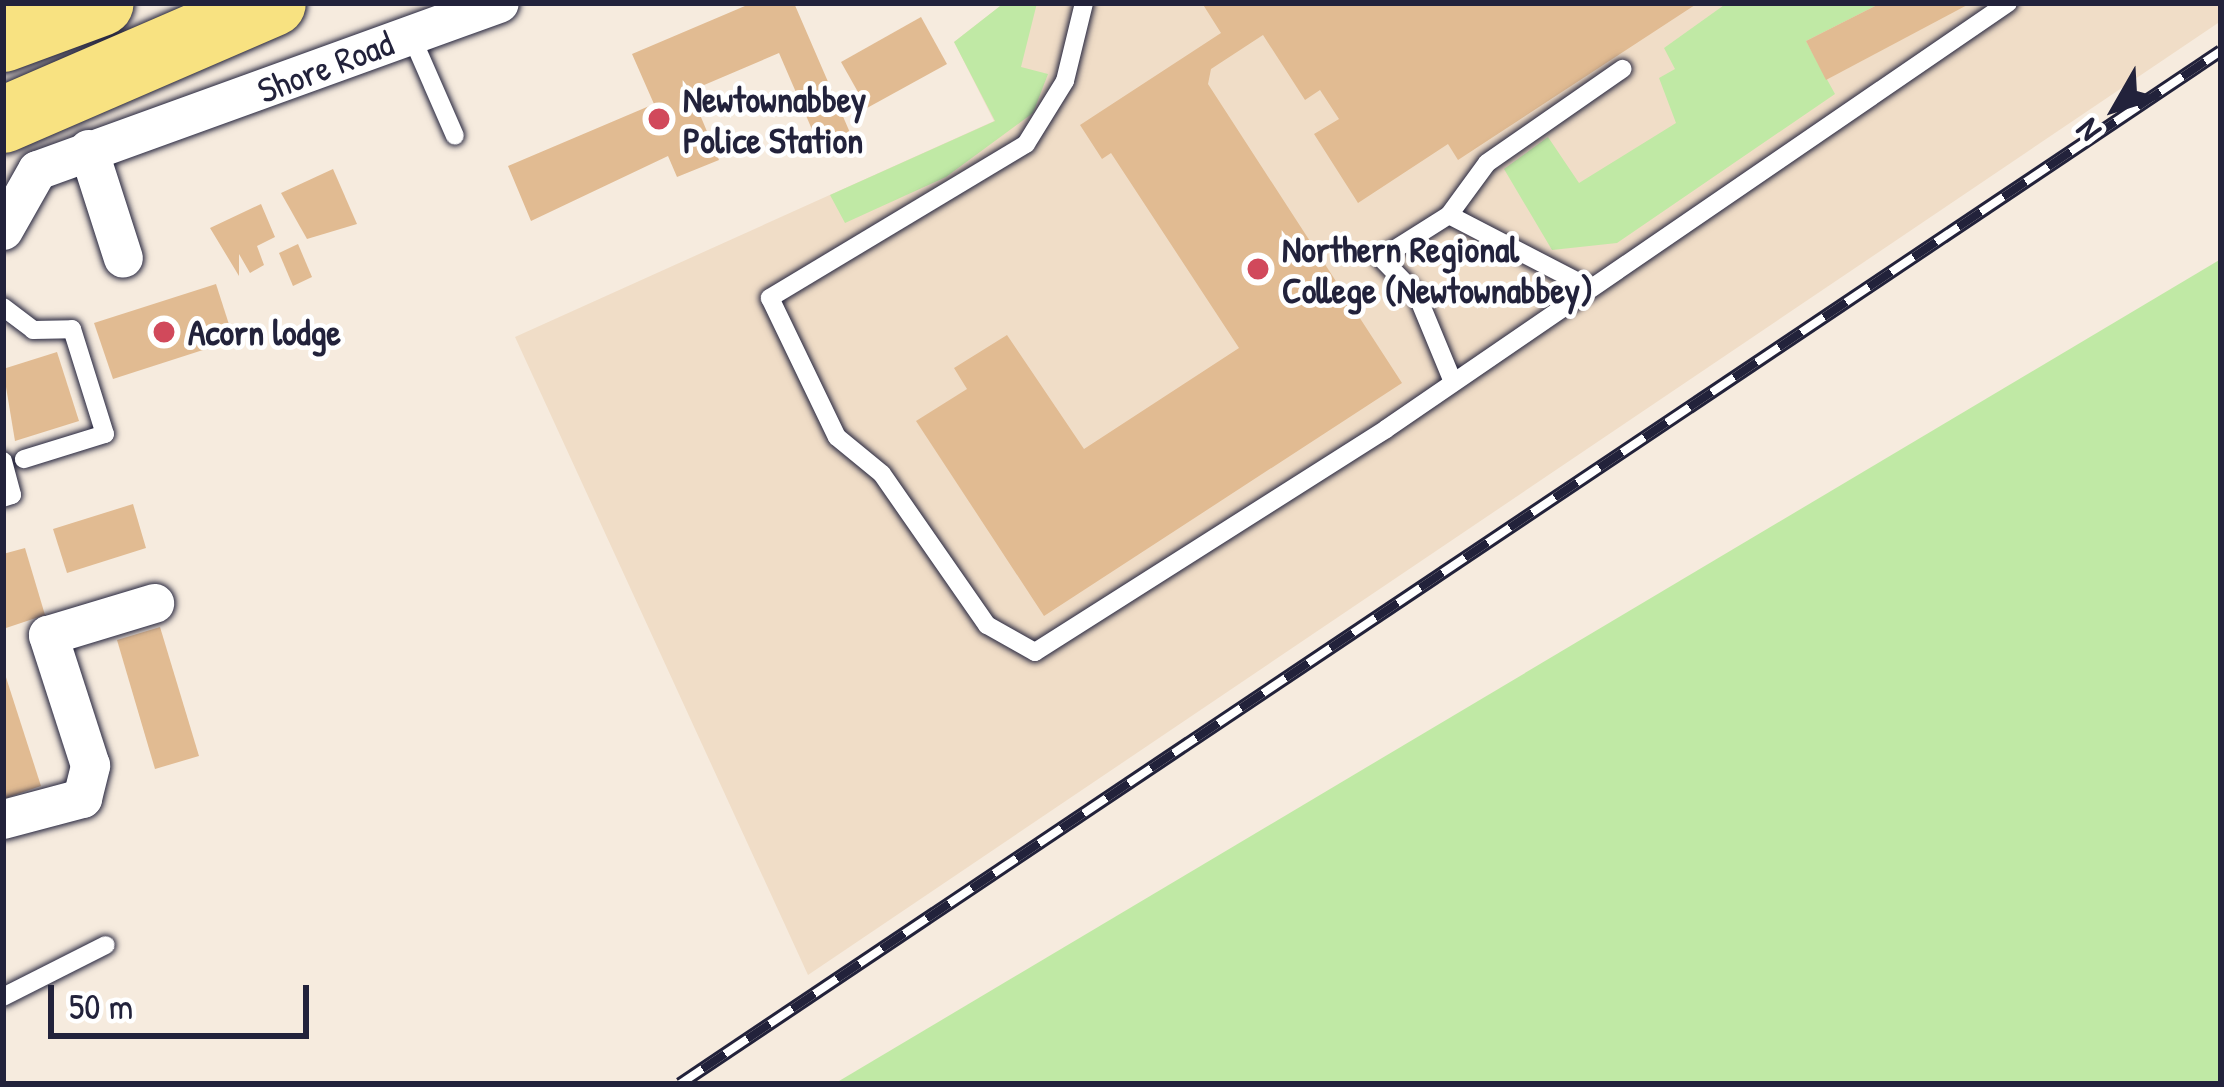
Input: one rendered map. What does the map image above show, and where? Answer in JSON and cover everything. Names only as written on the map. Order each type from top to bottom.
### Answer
[{"type":"highway","points":[[3,39],[101,3]]},
{"type":"highway","points":[[3,120],[273,3]]},
{"type":"street","name":"Shore Road","points":[[3,230],[37,170],[219,107],[458,10],[499,3]]},
{"type":"street","points":[[88,149],[123,258]]},
{"type":"street","points":[[3,819],[82,798],[90,765],[48,635],[154,603]]},
{"type":"lane","points":[[1084,3],[1065,81],[1026,144],[770,298],[837,436],[882,474],[987,625],[1022,650],[1053,644],[1453,382],[2008,3]]},
{"type":"lane","points":[[410,33],[455,136]]},
{"type":"lane","points":[[1453,382],[1417,295],[1381,258],[1449,215],[1487,163],[1622,68]]},
{"type":"lane","points":[[1449,215],[1588,287]]},
{"type":"lane","points":[[3,307],[33,331],[72,329],[105,434],[24,459]]},
{"type":"lane","points":[[3,461],[12,495],[3,498]]},
{"type":"lane","points":[[3,997],[106,945]]},
{"type":"shaded area","points":[[1004,3],[2221,3],[2221,21],[808,975],[515,337],[994,121],[954,42]]},
{"type":"green space","points":[[1004,3],[1037,3],[1021,67],[1048,74],[1033,113],[946,177],[845,223],[830,195],[995,121],[954,42]]},
{"type":"green space","points":[[1727,3],[1881,3],[1806,41],[1835,94],[1617,243],[1552,250],[1504,169],[1548,137],[1579,183],[1676,123],[1659,78],[1675,69],[1664,48]]},
{"type":"green space","points":[[2221,259],[2221,1084],[834,1084]]},
{"type":"building","name":"Newtownabbey Police Station","points":[[752,3],[794,3],[851,135],[820,148],[779,53],[690,91],[719,160],[677,177],[668,156],[531,221],[508,166],[654,104],[632,54]]},
{"type":"building","name":"Northern Regional College (Newtownabbey)","points":[[1202,3],[1698,3],[1458,160],[1448,144],[1358,203],[1314,134],[1339,119],[1320,90],[1305,100],[1263,35],[1211,69],[1208,84],[1402,383],[1044,616],[916,421],[967,389],[954,368],[1007,335],[1084,449],[1239,348],[1111,153],[1102,159],[1080,125],[1221,33]]},
{"type":"building","points":[[1881,3],[1971,3],[1826,80],[1806,41]]},
{"type":"building","points":[[921,17],[947,64],[867,108],[841,62]]},
{"type":"building","points":[[333,169],[357,224],[307,239],[281,193]]},
{"type":"building","points":[[261,204],[275,237],[257,246],[264,265],[250,273],[239,254],[239,276],[210,228]]},
{"type":"building","points":[[298,244],[312,277],[293,286],[279,253]]},
{"type":"building","name":"Acorn lodge","points":[[216,284],[234,340],[113,379],[94,323]]},
{"type":"building","points":[[57,352],[79,421],[15,441],[3,369]]},
{"type":"building","points":[[133,504],[146,548],[67,573],[53,529]]},
{"type":"building","points":[[25,548],[45,615],[3,629],[3,554]]},
{"type":"building","points":[[160,627],[199,756],[155,769],[117,640]]},
{"type":"building","points":[[3,668],[41,786],[3,799]]},
{"type":"railway","points":[[680,1084],[2221,51]]},
{"type":"place","name":"Newtownabbey Police Station","points":[[659,119]]},
{"type":"place","name":"Northern Regional College (Newtownabbey)","points":[[1258,269]]},
{"type":"place","name":"Acorn lodge","points":[[164,332]]}]
